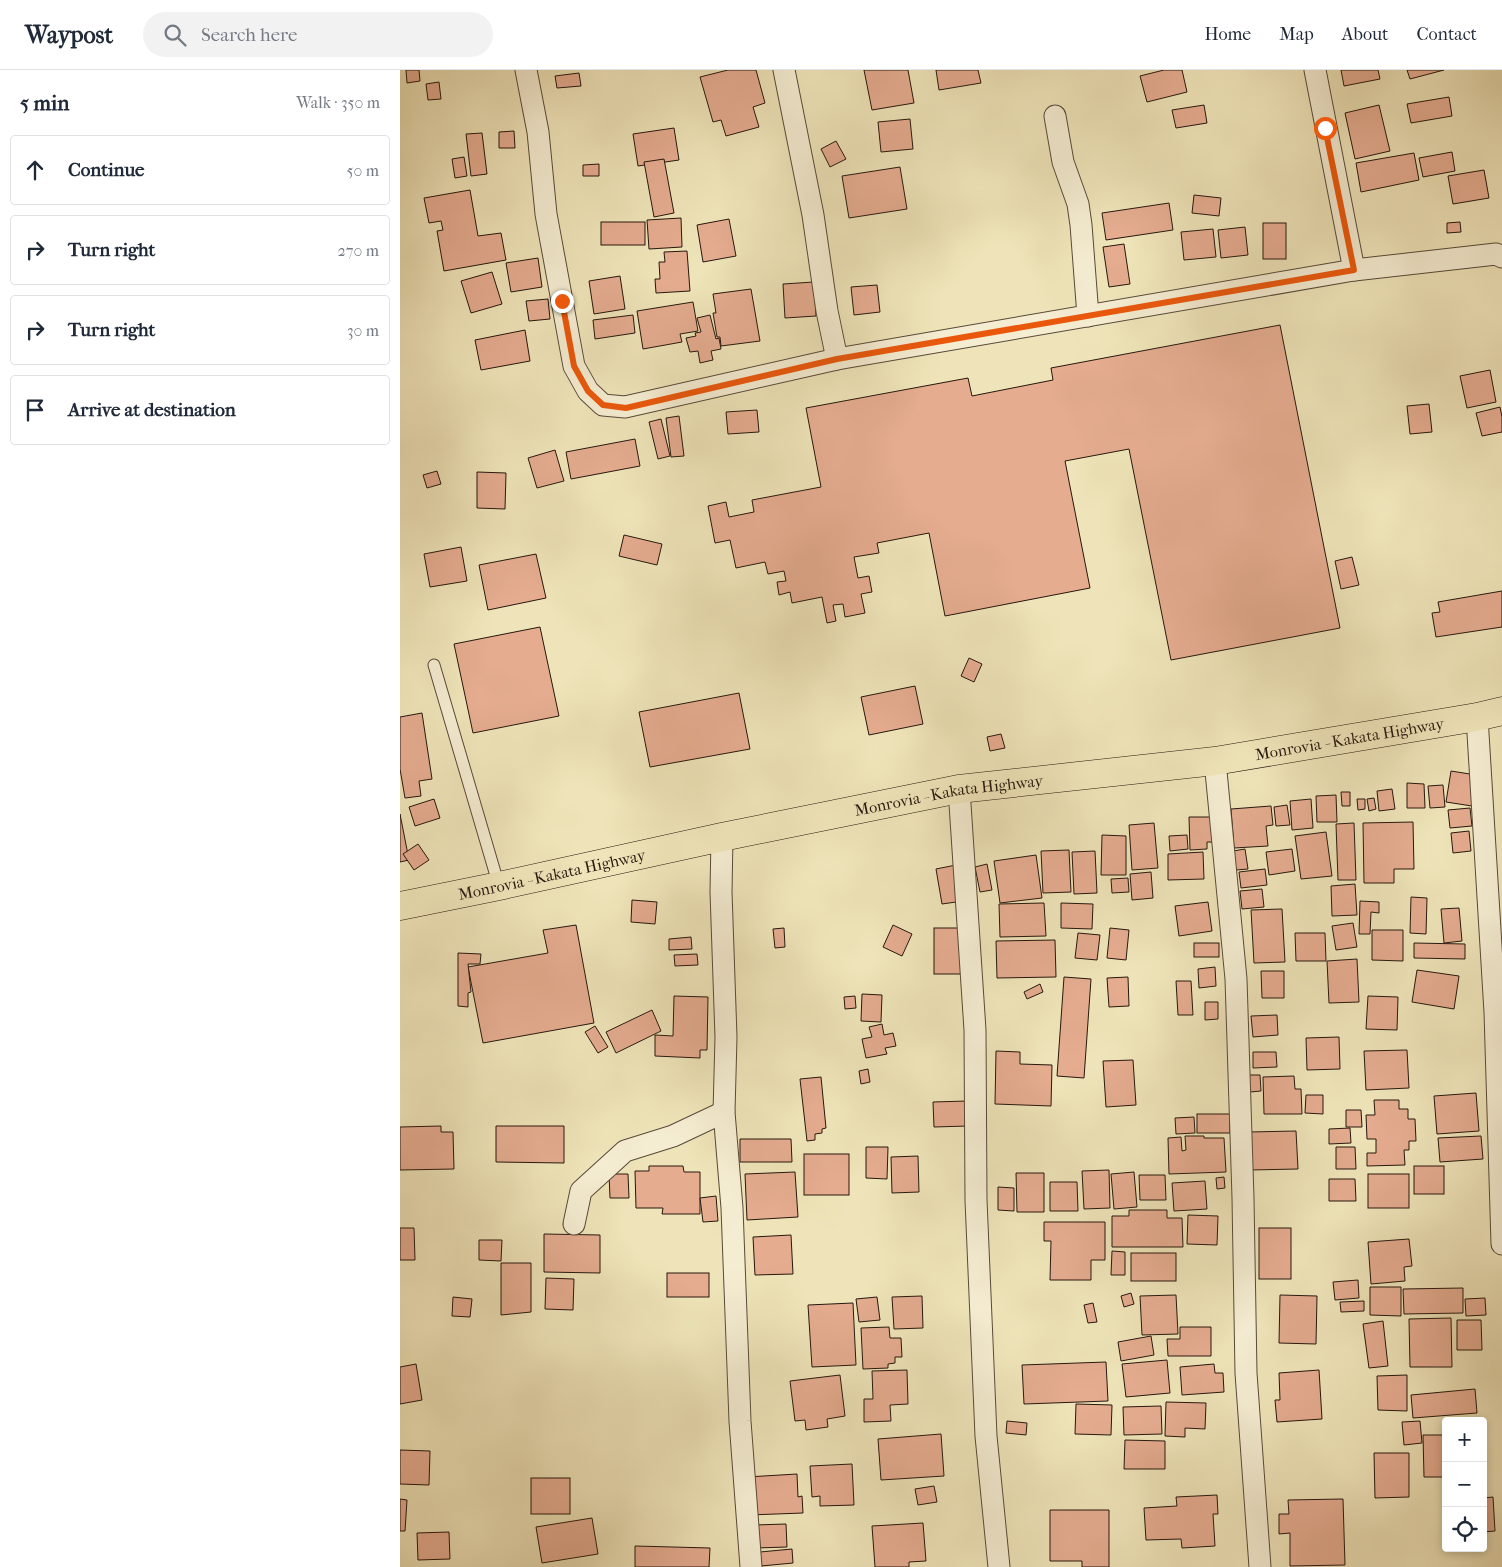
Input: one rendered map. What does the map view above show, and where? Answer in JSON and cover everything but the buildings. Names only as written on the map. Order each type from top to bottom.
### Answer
[{"type":"highway","name":"Monrovia - Kakata Highway","points":[[400,906],[722,837],[959,789],[1215,761],[1490,714]]},
{"type":"street","points":[[526,70],[538,132],[546,214],[574,366],[588,391],[603,405],[626,408],[837,359],[1354,270],[1496,254],[1502,256]]},
{"type":"street","points":[[784,70],[813,215],[827,311],[837,359]]},
{"type":"street","points":[[1315,70],[1354,270]]},
{"type":"street","points":[[1055,116],[1063,162],[1078,204],[1088,316]]},
{"type":"street","points":[[1490,714],[1495,1012],[1502,1244]]},
{"type":"street","points":[[1215,761],[1236,980],[1246,1373],[1260,1567]]},
{"type":"street","points":[[959,789],[975,1030],[976,1200],[986,1436],[999,1567]]},
{"type":"street","points":[[722,837],[721,892],[726,1037],[724,1112],[732,1208],[740,1422],[751,1567]]},
{"type":"street","points":[[574,1224],[581,1191],[625,1151],[672,1136],[724,1112]]},
{"type":"lane","points":[[434,666],[499,886]]},
{"type":"route","points":[[562,301],[574,366],[588,391],[603,405],[626,408],[837,359],[1354,270],[1325,128]]}]
